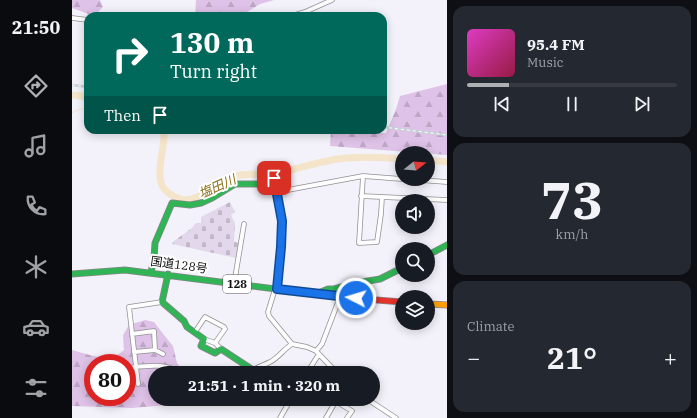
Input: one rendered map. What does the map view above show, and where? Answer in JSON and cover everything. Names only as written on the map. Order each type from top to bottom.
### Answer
[{"type":"main road","points":[[151,272],[154,259],[154,243],[172,203],[182,206],[191,206],[214,197],[230,185],[275,181]]},
{"type":"main road","points":[[435,251],[447,245]]},
{"type":"main road","name":"国道128号","points":[[72,274],[114,270],[151,272],[340,297],[395,301]]},
{"type":"main road","points":[[316,294],[328,289],[380,279],[395,272]]},
{"type":"main road","points":[[168,274],[162,302],[184,320],[187,326],[204,339],[201,346],[215,353],[221,349],[244,366]]},
{"type":"main road","points":[[435,304],[447,305]]},
{"type":"street","points":[[305,12],[332,0]]},
{"type":"street","points":[[72,18],[84,20]]},
{"type":"street","points":[[272,164],[282,221],[281,247],[276,289],[268,312],[269,316],[292,344],[307,347],[317,352],[330,366]]},
{"type":"street","points":[[277,192],[363,176],[395,178]]},
{"type":"street","points":[[363,176],[359,242],[377,242],[382,197]]},
{"type":"street","points":[[435,181],[447,182]]},
{"type":"street","points":[[362,196],[447,200]]},
{"type":"street","points":[[234,284],[244,224]]},
{"type":"street","points":[[310,366],[322,344],[340,297]]},
{"type":"street","points":[[162,302],[129,307],[134,352],[155,350],[163,354]]},
{"type":"street","points":[[195,332],[205,317],[224,327],[225,329],[215,343]]},
{"type":"street","points":[[132,334],[154,331],[155,350]]},
{"type":"street","points":[[204,339],[215,343],[221,349]]},
{"type":"street","points":[[261,366],[271,362],[292,344]]},
{"type":"street","points":[[138,384],[136,367],[156,364],[163,366]]},
{"type":"street","points":[[280,418],[287,406]]},
{"type":"street","points":[[326,418],[332,406]]},
{"type":"street","points":[[344,406],[352,411],[347,418]]},
{"type":"street","points":[[378,406],[396,418]]},
{"type":"green space","points":[[72,0],[100,0],[103,7],[98,12],[84,12],[72,8]]},
{"type":"green space","points":[[196,0],[274,0],[260,4],[247,12],[195,12]]},
{"type":"green space","points":[[447,84],[447,155],[435,154],[435,146],[395,146],[395,151],[330,146],[331,134],[387,134],[400,96]]},
{"type":"green space","points":[[230,202],[235,212],[231,215],[235,223],[234,241],[238,243],[236,258],[172,244],[196,223],[201,223],[201,217]]},
{"type":"green space","points":[[145,320],[154,322],[173,346],[177,363],[179,366],[148,366],[148,406],[157,406],[132,408],[72,406],[72,350],[88,354],[84,354],[84,406],[136,406],[136,354],[118,354],[124,350],[123,335],[129,325]]},
{"type":"waterway","points":[[72,95],[84,97]]},
{"type":"waterway","name":"塩田川","points":[[72,113],[84,108]]},
{"type":"waterway","name":"塩田川","points":[[164,134],[160,170],[162,184],[165,190],[169,193],[184,200],[204,194],[230,179],[241,175],[276,174],[322,162],[346,158],[370,157],[395,159]]},
{"type":"waterway","name":"塩田川","points":[[435,161],[447,162]]},
{"type":"railway","points":[[72,85],[84,86]]},
{"type":"railway","points":[[387,128],[447,135]]},
{"type":"traffic: fast","points":[[151,272],[155,243],[172,203],[190,205],[201,203],[235,184],[275,184]]},
{"type":"traffic: fast","points":[[435,251],[447,245]]},
{"type":"traffic: fast","points":[[72,274],[125,270],[339,297]]},
{"type":"traffic: fast","points":[[316,294],[328,289],[380,279],[395,272]]},
{"type":"traffic: fast","points":[[168,274],[162,302],[184,321],[187,327],[204,339],[201,346],[215,353],[221,349],[247,366]]},
{"type":"traffic: slow","points":[[435,304],[447,305]]},
{"type":"traffic: jam","points":[[339,297],[395,301]]},
{"type":"route","points":[[274,178],[282,221],[277,289],[356,298]]}]
